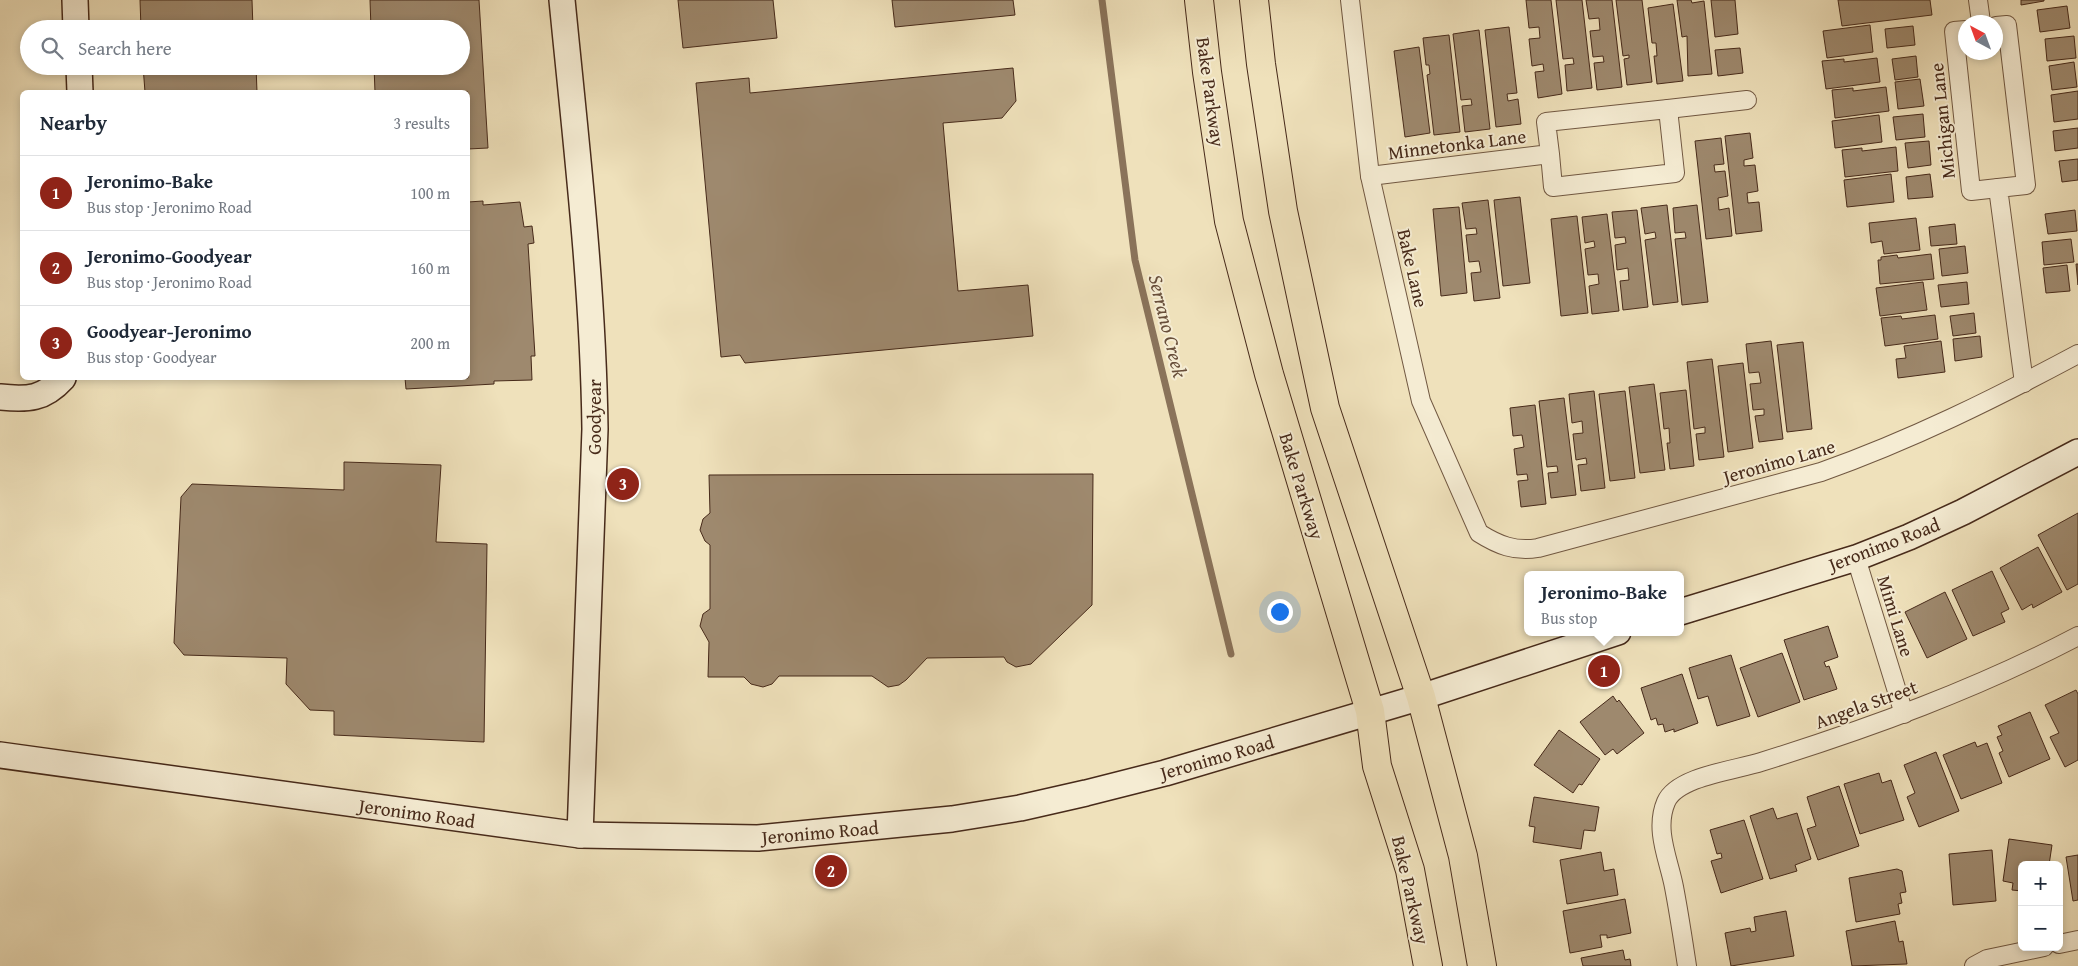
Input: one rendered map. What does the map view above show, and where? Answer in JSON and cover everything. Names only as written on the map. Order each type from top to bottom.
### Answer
[{"type":"main road","points":[[75,0],[76,20]]},
{"type":"main road","name":"Goodyear","points":[[562,0],[592,319],[594,373],[595,438],[580,835]]},
{"type":"main road","name":"Bake Parkway","points":[[1199,0],[1207,72],[1229,221],[1268,374],[1370,711],[1377,766],[1410,870],[1428,966]]},
{"type":"main road","points":[[1254,0],[1261,64],[1283,211],[1325,408],[1421,697],[1463,856],[1482,966]]},
{"type":"main road","points":[[79,75],[80,90]]},
{"type":"main road","points":[[0,397],[18,399],[36,397],[58,383]]},
{"type":"main road","name":"Jeronimo Road","points":[[1684,611],[1856,558],[1963,512],[2078,452]]},
{"type":"main road","name":"Jeronimo Road","points":[[0,755],[580,835],[758,838],[962,817],[1020,808],[1165,773],[1421,697],[1606,636]]},
{"type":"street","name":"Bake Lane","points":[[1350,0],[1370,176],[1421,401],[1479,532]]},
{"type":"street","points":[[1978,0],[1981,15]]},
{"type":"street","name":"Michigan Lane","points":[[1958,31],[1954,32],[1971,191],[2026,185],[2007,24],[2003,25]]},
{"type":"street","points":[[1668,109],[1747,100]]},
{"type":"street","name":"Minnetonka Lane","points":[[1668,109],[1675,173],[1554,187],[1550,154],[1546,122],[1668,109]]},
{"type":"street","name":"Minnetonka Lane","points":[[1370,176],[1550,154]]},
{"type":"street","points":[[1998,188],[2024,383]]},
{"type":"street","name":"Jeronimo Lane","points":[[1479,532],[1496,544],[1523,550],[1538,548],[1780,484],[1865,457],[1967,412],[2078,354]]},
{"type":"street","name":"Mimi Lane","points":[[1856,558],[1904,714]]},
{"type":"street","name":"Angela Street","points":[[1687,966],[1674,886],[1663,840],[1661,820],[1666,800],[1682,785],[1845,736],[1904,714],[1973,685],[2078,636]]},
{"type":"street","points":[[2063,943],[2078,940]]},
{"type":"street","points":[[1974,966],[1987,960],[2026,951]]},
{"type":"building","points":[[140,0],[252,0],[253,20],[141,20]]},
{"type":"building","points":[[370,0],[479,0],[488,148],[470,149],[470,90],[375,90],[374,75],[470,75],[470,20],[371,20]]},
{"type":"building","points":[[678,0],[773,0],[777,38],[683,48]]},
{"type":"building","points":[[892,0],[1013,0],[1015,15],[895,27]]},
{"type":"building","points":[[1526,0],[1551,0],[1562,94],[1538,98],[1535,72],[1544,71],[1543,64],[1532,66],[1529,39],[1540,38],[1539,27],[1529,28]]},
{"type":"building","points":[[1556,0],[1582,0],[1592,88],[1567,91],[1565,65],[1574,64],[1573,58],[1563,59]]},
{"type":"building","points":[[1586,0],[1612,0],[1622,87],[1597,90],[1594,63],[1604,62],[1603,56],[1593,57],[1590,31],[1600,30],[1599,18],[1589,19]]},
{"type":"building","points":[[1616,0],[1642,0],[1652,82],[1627,85],[1624,59],[1629,58],[1629,55],[1623,56]]},
{"type":"building","points":[[1677,0],[1691,0],[1692,3],[1704,1],[1712,74],[1688,76],[1687,36],[1682,37]]},
{"type":"building","points":[[1711,0],[1735,0],[1738,34],[1715,37]]},
{"type":"building","points":[[1838,0],[1930,0],[1932,15],[1842,26]]},
{"type":"building","points":[[2021,0],[2044,0],[2044,1],[2021,5]]},
{"type":"building","points":[[1673,4],[1683,81],[1657,84],[1654,56],[1657,56],[1656,43],[1652,43],[1648,8]]},
{"type":"building","points":[[2067,6],[2070,28],[2040,32],[2037,10]]},
{"type":"building","points":[[1870,25],[1873,52],[1827,58],[1823,31]]},
{"type":"building","points":[[1913,26],[1915,45],[1887,48],[1885,29]]},
{"type":"building","points":[[1509,27],[1517,93],[1507,94],[1508,101],[1518,99],[1521,124],[1496,127],[1485,30]]},
{"type":"building","points":[[1479,30],[1490,129],[1465,132],[1462,106],[1472,105],[1471,99],[1461,100],[1453,34]]},
{"type":"building","points":[[1449,35],[1460,132],[1434,135],[1427,75],[1430,74],[1429,65],[1426,65],[1423,38]]},
{"type":"building","points":[[2074,36],[2076,58],[2047,61],[2045,39]]},
{"type":"building","points":[[1419,47],[1430,133],[1405,137],[1394,51]]},
{"type":"building","points":[[1740,48],[1743,73],[1718,76],[1715,50]]},
{"type":"building","points":[[1916,56],[1918,77],[1895,80],[1892,59]]},
{"type":"building","points":[[1877,58],[1880,82],[1826,89],[1822,61],[1844,59],[1844,62]]},
{"type":"building","points":[[2074,62],[2077,87],[2052,90],[2049,66]]},
{"type":"building","points":[[1013,68],[1016,101],[1002,118],[943,123],[958,291],[1028,285],[1033,336],[745,363],[740,355],[721,357],[696,83],[749,78],[750,93]]},
{"type":"building","points":[[144,75],[256,75],[257,90],[145,90]]},
{"type":"building","points":[[1920,79],[1924,106],[1898,109],[1895,82]]},
{"type":"building","points":[[1886,87],[1889,111],[1835,118],[1832,90],[1853,88],[1853,91]]},
{"type":"building","points":[[2078,91],[2078,119],[2054,122],[2051,95]]},
{"type":"building","points":[[1923,114],[1925,137],[1896,140],[1893,117]]},
{"type":"building","points":[[1879,115],[1882,142],[1835,148],[1832,121]]},
{"type":"building","points":[[2078,128],[2078,148],[2055,151],[2053,131]]},
{"type":"building","points":[[1750,133],[1753,158],[1744,160],[1744,166],[1755,165],[1758,191],[1747,193],[1748,203],[1759,202],[1762,231],[1736,234],[1725,136]]},
{"type":"building","points":[[1721,138],[1724,164],[1714,165],[1715,172],[1725,171],[1728,196],[1718,198],[1719,210],[1729,208],[1732,236],[1706,239],[1695,141]]},
{"type":"building","points":[[1929,141],[1931,165],[1908,168],[1905,143]]},
{"type":"building","points":[[1896,147],[1898,171],[1845,177],[1842,150],[1862,148],[1862,151]]},
{"type":"building","points":[[2078,159],[2078,180],[2062,182],[2059,161]]},
{"type":"building","points":[[1891,174],[1894,202],[1847,207],[1844,180]]},
{"type":"building","points":[[1930,174],[1933,197],[1908,199],[1906,177]]},
{"type":"building","points":[[1520,197],[1530,283],[1503,286],[1494,200]]},
{"type":"building","points":[[1488,200],[1500,298],[1474,301],[1471,273],[1481,272],[1479,261],[1469,262],[1466,235],[1477,234],[1476,228],[1466,229],[1462,203]]},
{"type":"building","points":[[483,201],[483,205],[520,202],[524,227],[532,226],[534,243],[528,244],[535,356],[531,356],[532,380],[494,381],[494,384],[406,389],[405,380],[470,380],[470,202]]},
{"type":"building","points":[[1667,205],[1678,302],[1653,305],[1645,240],[1656,238],[1655,232],[1645,234],[1641,208]]},
{"type":"building","points":[[1697,205],[1708,302],[1682,305],[1675,239],[1686,238],[1685,232],[1675,233],[1673,208]]},
{"type":"building","points":[[1459,207],[1467,293],[1441,296],[1433,209]]},
{"type":"building","points":[[1637,210],[1648,307],[1623,310],[1620,281],[1629,280],[1628,268],[1617,270],[1615,245],[1626,243],[1625,237],[1615,238],[1612,212]]},
{"type":"building","points":[[2075,210],[2077,231],[2048,234],[2045,214]]},
{"type":"building","points":[[1607,214],[1619,311],[1592,314],[1589,286],[1599,284],[1598,274],[1588,275],[1585,249],[1595,247],[1594,241],[1585,243],[1582,217]]},
{"type":"building","points":[[1577,216],[1588,313],[1561,316],[1551,219]]},
{"type":"building","points":[[1916,218],[1920,250],[1884,254],[1882,241],[1871,243],[1869,223]]},
{"type":"building","points":[[1955,224],[1957,244],[1931,246],[1929,227]]},
{"type":"building","points":[[2071,239],[2074,262],[2044,265],[2042,242]]},
{"type":"building","points":[[1965,246],[1968,273],[1942,276],[1939,249]]},
{"type":"building","points":[[1931,254],[1934,279],[1880,284],[1878,260],[1881,260],[1881,257],[1897,255],[1898,258]]},
{"type":"building","points":[[2076,264],[2078,264],[2078,285]]},
{"type":"building","points":[[2067,265],[2070,291],[2046,293],[2043,268]]},
{"type":"building","points":[[1923,282],[1927,310],[1880,316],[1876,288]]},
{"type":"building","points":[[1967,282],[1969,304],[1941,307],[1938,285]]},
{"type":"building","points":[[1974,313],[1976,333],[1953,336],[1950,316]]},
{"type":"building","points":[[1935,315],[1938,339],[1885,346],[1881,318],[1901,316],[1902,319]]},
{"type":"building","points":[[1980,336],[1982,357],[1955,361],[1953,339]]},
{"type":"building","points":[[1771,341],[1783,439],[1759,442],[1755,416],[1764,415],[1764,409],[1753,410],[1750,384],[1761,383],[1759,372],[1749,373],[1746,344]]},
{"type":"building","points":[[1941,341],[1945,372],[1898,378],[1896,359],[1906,358],[1904,346]]},
{"type":"building","points":[[1803,342],[1812,429],[1787,432],[1777,345]]},
{"type":"building","points":[[1712,359],[1724,457],[1699,460],[1696,434],[1705,433],[1705,427],[1694,429],[1687,362]]},
{"type":"building","points":[[1743,363],[1753,448],[1728,452],[1718,366]]},
{"type":"building","points":[[1654,384],[1665,470],[1640,473],[1629,387]]},
{"type":"building","points":[[1686,390],[1694,466],[1670,469],[1667,443],[1670,443],[1669,428],[1664,429],[1660,393]]},
{"type":"building","points":[[1594,391],[1605,488],[1581,491],[1578,465],[1587,464],[1586,458],[1576,460],[1573,434],[1583,433],[1582,421],[1572,423],[1569,394]]},
{"type":"building","points":[[1625,391],[1635,478],[1610,481],[1599,394]]},
{"type":"building","points":[[1564,398],[1576,495],[1551,498],[1548,473],[1558,472],[1557,466],[1547,467],[1539,401]]},
{"type":"building","points":[[1535,405],[1546,504],[1521,507],[1518,481],[1528,480],[1527,474],[1517,475],[1514,449],[1524,447],[1522,435],[1513,436],[1510,408]]},
{"type":"building","points":[[344,462],[441,465],[436,542],[487,544],[484,742],[334,735],[334,711],[310,710],[286,684],[287,658],[184,655],[174,643],[181,497],[192,484],[344,490]]},
{"type":"building","points":[[1093,474],[1092,605],[1031,664],[1016,667],[1007,662],[1004,657],[927,658],[906,680],[899,685],[888,687],[872,676],[779,676],[772,684],[763,687],[751,684],[744,677],[708,677],[709,642],[700,626],[703,614],[710,609],[710,545],[705,541],[700,530],[703,519],[710,513],[709,475]]},
{"type":"building","points":[[2078,513],[2078,584],[2067,590],[2038,535]]},
{"type":"building","points":[[2038,547],[2062,592],[2033,608],[2032,604],[2022,610],[2000,568]]},
{"type":"building","points":[[1992,571],[2009,609],[2001,613],[2005,622],[1973,636],[1952,590]]},
{"type":"building","points":[[1945,592],[1967,639],[1927,658],[1905,612]]},
{"type":"building","points":[[1828,626],[1838,657],[1824,662],[1826,667],[1829,666],[1837,689],[1804,700],[1784,640]]},
{"type":"building","points":[[1782,653],[1800,702],[1758,717],[1740,668]]},
{"type":"building","points":[[1731,655],[1750,716],[1717,726],[1708,696],[1698,699],[1689,668]]},
{"type":"building","points":[[1682,674],[1698,723],[1674,732],[1674,729],[1665,732],[1663,724],[1658,725],[1656,718],[1651,720],[1641,688]]},
{"type":"building","points":[[2076,690],[2078,694],[2078,760],[2065,767],[2050,737],[2059,733],[2045,705]]},
{"type":"building","points":[[1613,696],[1617,702],[1619,700],[1644,733],[1617,754],[1613,749],[1605,755],[1580,722]]},
{"type":"building","points":[[2030,712],[2050,759],[2009,777],[1999,753],[2003,751],[1997,737],[2002,735],[1998,726]]},
{"type":"building","points":[[1559,730],[1600,759],[1582,785],[1579,784],[1573,793],[1534,765]]},
{"type":"building","points":[[1975,742],[1977,747],[1987,743],[2002,783],[1961,799],[1943,755]]},
{"type":"building","points":[[1936,752],[1959,811],[1919,827],[1907,797],[1915,793],[1904,765]]},
{"type":"building","points":[[1879,773],[1882,783],[1891,780],[1904,820],[1860,834],[1844,784]]},
{"type":"building","points":[[1839,786],[1859,846],[1818,860],[1807,829],[1816,826],[1807,797]]},
{"type":"building","points":[[1534,797],[1599,807],[1595,831],[1584,830],[1581,849],[1533,842],[1535,827],[1529,826]]},
{"type":"building","points":[[1773,808],[1777,819],[1797,813],[1811,859],[1795,865],[1797,871],[1770,879],[1750,816]]},
{"type":"building","points":[[1744,820],[1763,879],[1721,893],[1711,861],[1722,858],[1721,853],[1717,854],[1710,830]]},
{"type":"building","points":[[2009,839],[2052,845],[2050,861],[2018,861],[2018,891],[2012,890],[2013,883],[2003,881]]},
{"type":"building","points":[[1992,850],[1996,901],[1953,905],[1949,854]]},
{"type":"building","points":[[1601,852],[1604,871],[1614,869],[1618,895],[1567,904],[1560,860]]},
{"type":"building","points":[[2078,855],[2078,900],[2073,901],[2066,857]]},
{"type":"building","points":[[1897,869],[1902,871],[1906,892],[1900,893],[1902,903],[1898,904],[1900,914],[1856,922],[1849,878]]},
{"type":"building","points":[[1625,899],[1631,933],[1607,938],[1607,935],[1600,935],[1602,947],[1570,953],[1563,911]]},
{"type":"building","points":[[1786,911],[1794,956],[1731,966],[1725,933],[1750,928],[1751,932],[1756,931],[1754,917]]},
{"type":"building","points":[[1895,921],[1899,942],[1903,941],[1907,964],[1852,966],[1846,931]]},
{"type":"building","points":[[1623,950],[1625,960],[1630,959],[1631,966],[1583,966],[1581,958]]},
{"type":"waterway","name":"Serrano Creek","points":[[1102,0],[1135,260],[1231,654]]},
{"type":"place","name":"Goodyear-Jeronimo","points":[[623,484]]},
{"type":"place","name":"Jeronimo-Bake","points":[[1604,671]]},
{"type":"place","name":"Jeronimo-Goodyear","points":[[831,871]]}]
